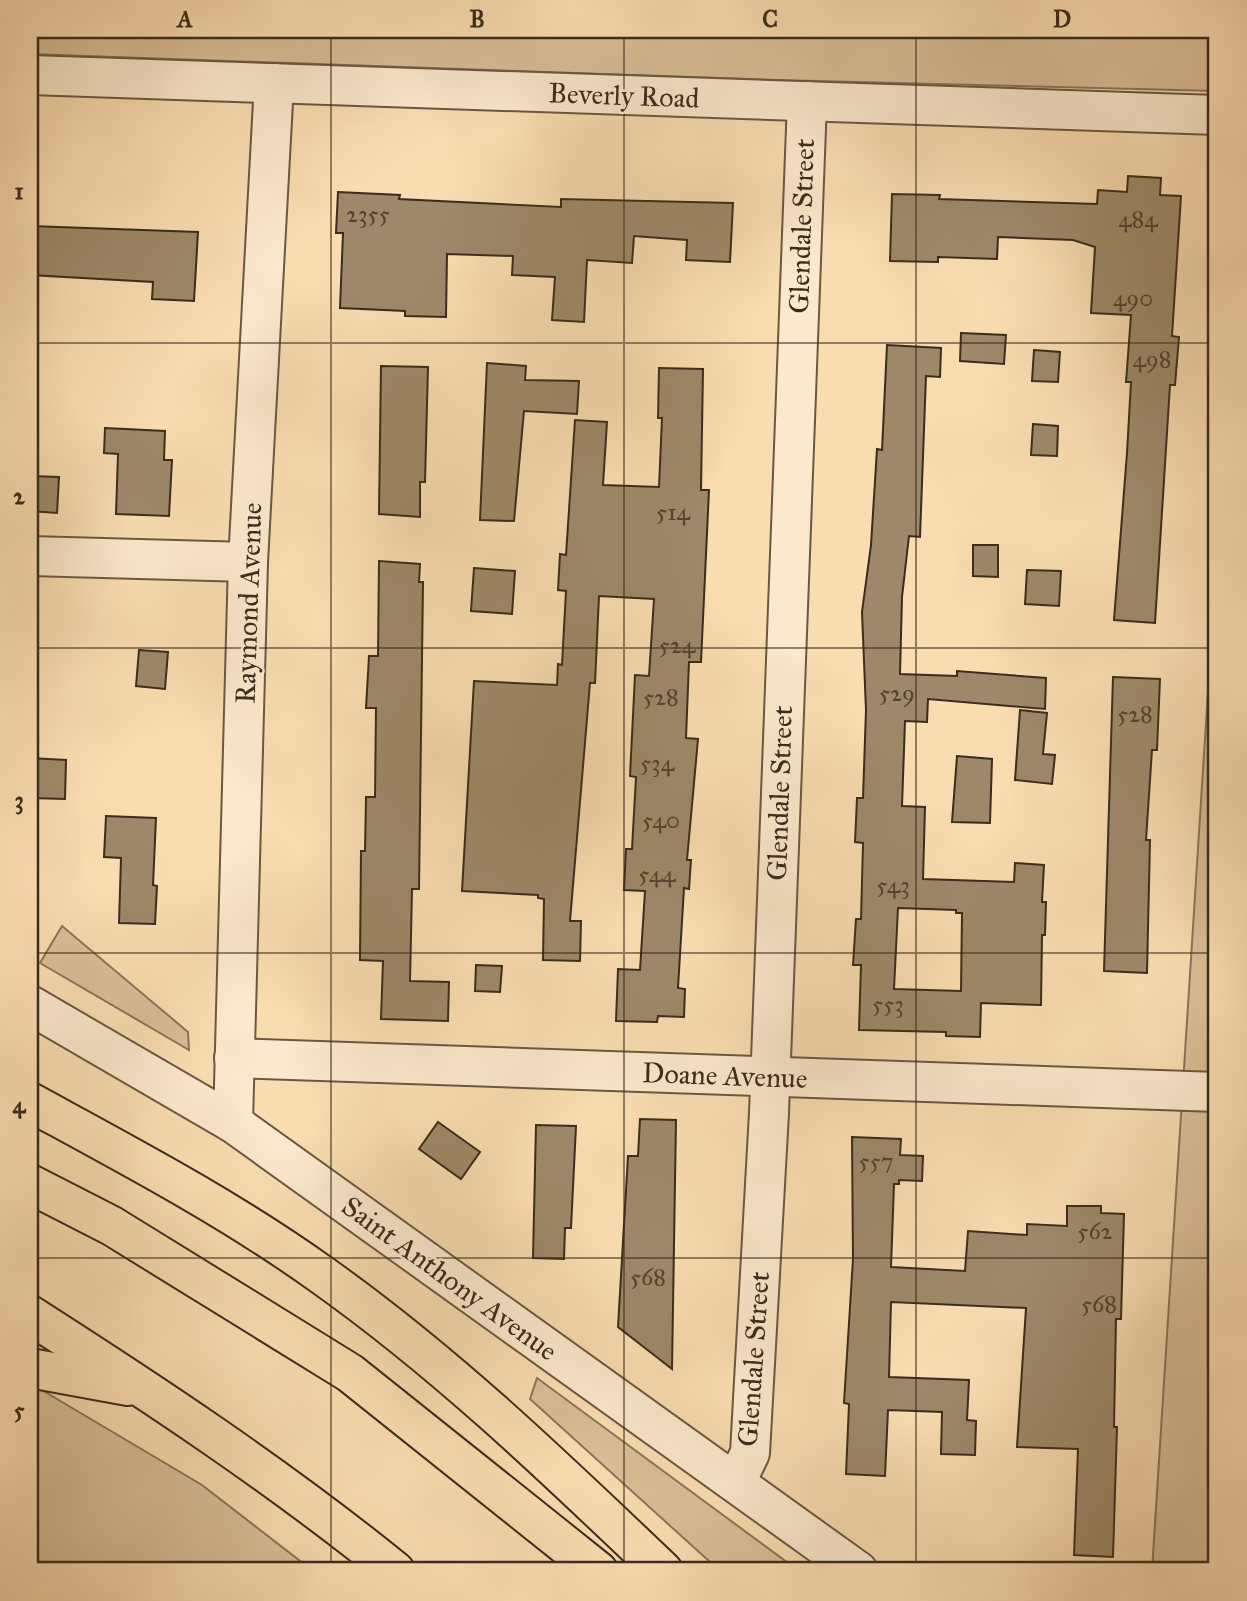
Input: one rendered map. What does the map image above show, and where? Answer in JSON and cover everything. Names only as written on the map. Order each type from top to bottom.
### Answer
[{"type":"highway","points":[[30,1102],[156,1171],[322,1275],[417,1347],[516,1430],[663,1571]]},
{"type":"highway","points":[[30,1184],[112,1226],[350,1373],[598,1571]]},
{"type":"highway","points":[[30,1315],[144,1388],[328,1517],[395,1571]]},
{"type":"highway","points":[[30,1368],[144,1388]]},
{"type":"street","name":"Beverly Road","points":[[30,75],[1217,115]]},
{"type":"street","name":"Raymond Avenue","points":[[233,1123],[248,562],[274,83]]},
{"type":"street","name":"Glendale Street","points":[[736,1482],[750,1453],[769,1077],[807,101]]},
{"type":"street","points":[[30,556],[248,562]]},
{"type":"street","name":"Saint Anthony Avenue","points":[[30,1005],[233,1123],[858,1571]]},
{"type":"street","name":"Doane Avenue","points":[[234,1058],[1217,1092]]},
{"type":"shaded area","points":[[30,30],[1217,30],[1217,91],[776,80],[30,54]]},
{"type":"shaded area","points":[[1217,550],[1217,1571],[1152,1571]]},
{"type":"shaded area","points":[[62,926],[188,1032],[189,1050],[40,963]]},
{"type":"shaded area","points":[[537,1378],[799,1571],[720,1571],[530,1399]]},
{"type":"shaded area","points":[[30,1383],[202,1485],[313,1571],[30,1571]]},
{"type":"building","points":[[1128,176],[1161,178],[1160,195],[1181,196],[1172,336],[1179,337],[1175,385],[1170,385],[1155,623],[1114,620],[1131,382],[1126,382],[1131,315],[1091,313],[1095,247],[1073,240],[998,237],[997,259],[938,257],[938,262],[890,261],[892,194],[940,195],[939,199],[1097,204],[1098,190],[1127,192]]},
{"type":"building","points":[[338,192],[400,195],[399,199],[561,207],[561,199],[733,203],[730,262],[686,260],[687,240],[634,236],[632,263],[587,260],[584,322],[552,320],[555,277],[512,275],[513,256],[447,254],[446,317],[405,316],[405,311],[340,308],[343,233],[336,233]]},
{"type":"building","points":[[30,226],[198,232],[194,301],[152,299],[153,282],[30,275]]},
{"type":"building","points":[[961,333],[1006,335],[1004,364],[960,361]]},
{"type":"building","points":[[887,345],[941,348],[940,377],[926,376],[920,537],[909,536],[902,597],[900,674],[957,676],[957,671],[1046,678],[1045,709],[928,699],[927,722],[905,721],[902,806],[925,807],[923,879],[1014,882],[1015,863],[1044,865],[1042,902],[1046,902],[1045,935],[1042,935],[1041,1005],[981,1003],[980,1037],[946,1036],[946,1032],[859,1030],[861,965],[853,965],[856,919],[861,919],[863,843],[855,842],[857,798],[863,798],[866,710],[862,612],[871,545],[877,449],[882,450]],"holes":[[[898,908],[956,910],[956,913],[962,913],[961,991],[894,989]]]},
{"type":"building","points":[[1034,350],[1060,352],[1058,382],[1032,381]]},
{"type":"building","points":[[487,363],[526,366],[525,380],[579,381],[577,414],[524,411],[514,521],[480,520]]},
{"type":"building","points":[[381,366],[428,367],[425,482],[420,482],[420,517],[379,514]]},
{"type":"building","points":[[659,368],[703,369],[701,490],[709,490],[701,662],[689,662],[686,738],[698,739],[687,860],[691,860],[689,889],[684,888],[678,988],[685,989],[684,1017],[658,1016],[657,1022],[616,1021],[618,969],[640,970],[645,891],[624,890],[626,849],[632,849],[636,777],[630,776],[635,675],[649,676],[654,599],[599,596],[595,683],[590,683],[570,921],[581,921],[580,961],[543,960],[544,899],[538,898],[538,895],[462,891],[474,681],[557,685],[558,664],[562,665],[566,591],[558,590],[560,554],[566,555],[575,420],[607,422],[603,485],[659,487],[662,418],[658,418]]},
{"type":"building","points":[[1033,424],[1058,426],[1057,456],[1031,455]]},
{"type":"building","points":[[105,428],[165,431],[164,460],[172,460],[169,516],[116,514],[118,454],[104,453]]},
{"type":"building","points":[[30,476],[59,477],[57,513],[30,511]]},
{"type":"building","points":[[973,545],[998,545],[998,577],[973,576]]},
{"type":"building","points":[[379,561],[420,564],[419,582],[423,582],[419,889],[412,889],[410,981],[449,982],[448,1021],[381,1019],[383,961],[360,960],[361,851],[365,851],[366,797],[375,797],[376,708],[366,708],[369,656],[378,656]]},
{"type":"building","points":[[474,568],[515,571],[512,614],[471,611]]},
{"type":"building","points":[[1027,570],[1061,571],[1059,606],[1025,604]]},
{"type":"building","points":[[139,650],[168,652],[165,689],[136,686]]},
{"type":"building","points":[[1113,677],[1160,679],[1157,750],[1152,750],[1146,840],[1150,840],[1147,973],[1104,971]]},
{"type":"building","points":[[1020,710],[1047,713],[1043,754],[1055,755],[1052,784],[1015,780]]},
{"type":"building","points":[[957,756],[992,759],[990,823],[952,822]]},
{"type":"building","points":[[30,758],[66,760],[65,799],[30,798]]},
{"type":"building","points":[[106,816],[156,818],[153,885],[157,886],[155,924],[119,923],[121,858],[104,857]]},
{"type":"building","points":[[476,965],[502,966],[500,992],[475,991]]},
{"type":"building","points":[[640,1119],[676,1120],[672,1369],[618,1327],[628,1156],[638,1156]]},
{"type":"building","points":[[438,1122],[480,1152],[461,1179],[419,1149]]},
{"type":"building","points":[[536,1125],[576,1126],[571,1228],[565,1228],[564,1259],[533,1258]]},
{"type":"building","points":[[852,1137],[901,1139],[900,1155],[923,1156],[922,1181],[899,1180],[899,1184],[894,1184],[891,1267],[965,1271],[968,1231],[1027,1235],[1027,1224],[1067,1226],[1067,1206],[1101,1206],[1101,1213],[1124,1214],[1121,1319],[1116,1319],[1114,1427],[1117,1427],[1113,1557],[1074,1555],[1078,1449],[1017,1447],[1026,1308],[891,1302],[889,1377],[969,1380],[967,1420],[976,1421],[975,1455],[941,1454],[942,1412],[888,1410],[885,1476],[846,1474],[849,1404],[844,1403],[853,1259]]}]
